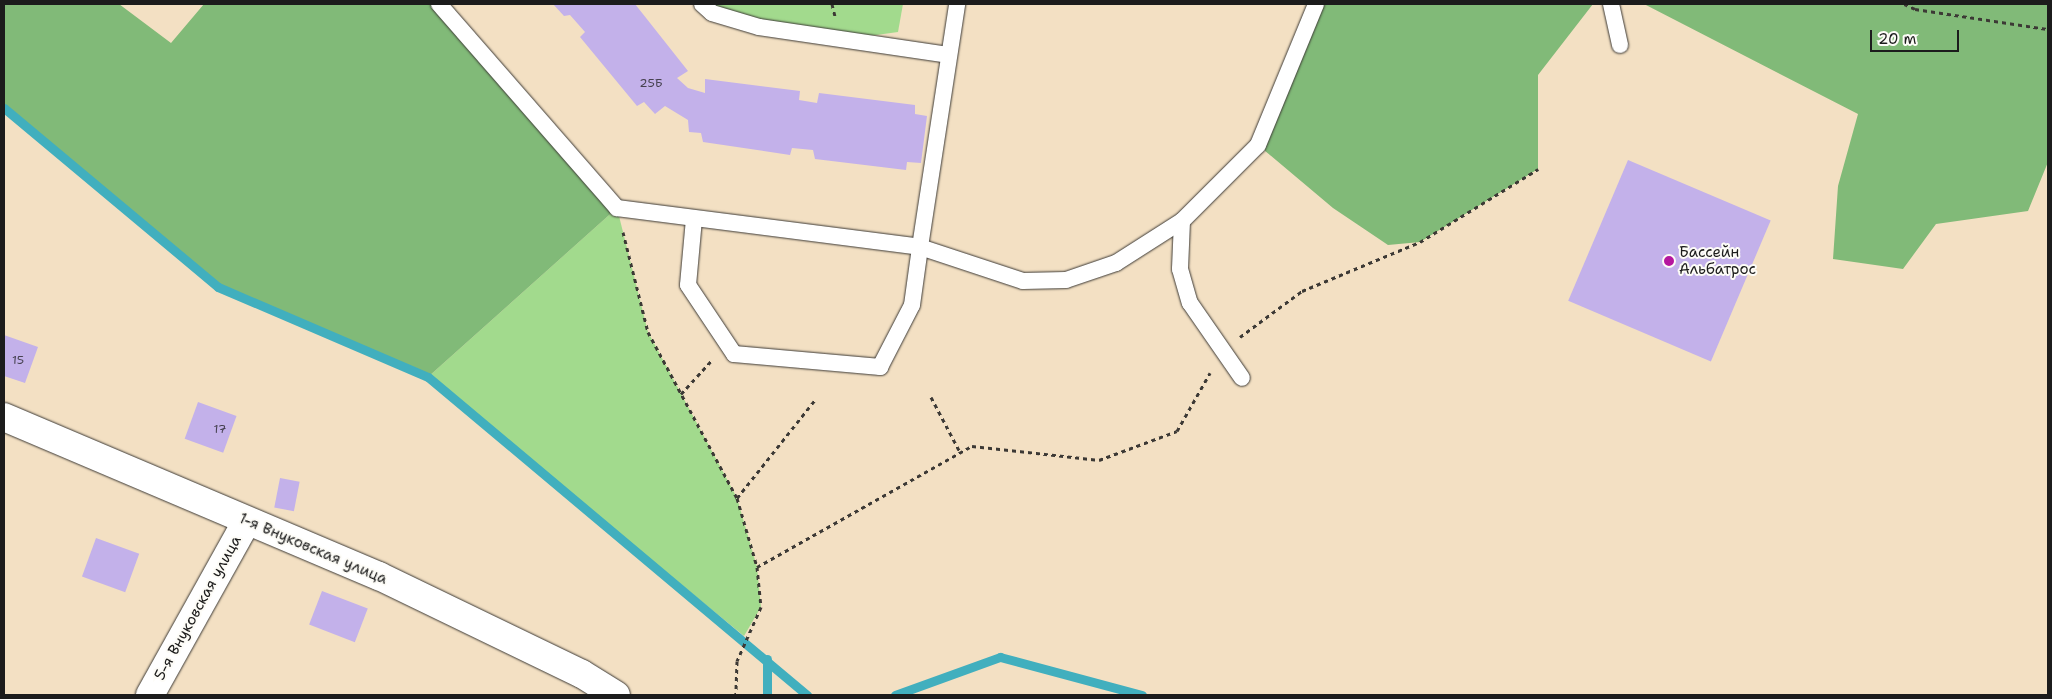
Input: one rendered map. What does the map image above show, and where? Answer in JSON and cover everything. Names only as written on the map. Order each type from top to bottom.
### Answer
[{"type":"street","name":"1-я Внуковская улица","points":[[4,417],[379,576],[582,674],[616,695]]},
{"type":"street","name":"5-я Внуковская улица","points":[[150,695],[247,521]]},
{"type":"lane","points":[[440,4],[617,208],[920,247],[1023,281],[1066,280],[1116,262],[1182,221],[1258,145],[1316,4]]},
{"type":"lane","points":[[702,4],[712,13],[759,27],[948,55]]},
{"type":"lane","points":[[694,219],[688,285],[734,354],[880,368],[912,305],[957,4]]},
{"type":"lane","points":[[1611,4],[1620,45]]},
{"type":"lane","points":[[1182,221],[1180,269],[1187,294],[1242,378]]},
{"type":"path","points":[[1904,4],[1915,9],[2048,29]]},
{"type":"path","points":[[757,566],[972,446],[1099,460],[1177,431],[1222,350],[1302,291],[1420,242],[1538,168]]},
{"type":"path","points":[[617,208],[648,332],[737,498],[757,566],[760,607],[737,661],[736,695]]},
{"type":"path","points":[[681,394],[714,359]]},
{"type":"path","points":[[930,397],[960,452]]},
{"type":"path","points":[[737,498],[815,400]]},
{"type":"green space","points":[[4,4],[119,4],[171,43],[204,4],[439,4],[617,208],[428,377],[218,287],[4,108]]},
{"type":"green space","points":[[702,4],[903,4],[898,32],[840,40]]},
{"type":"green space","points":[[1316,4],[1593,4],[1538,75],[1538,169],[1420,242],[1388,245],[1333,208],[1258,145]]},
{"type":"green space","points":[[1644,4],[2048,4],[2048,162],[2028,211],[1936,224],[1903,269],[1833,259],[1838,186],[1858,114]]},
{"type":"green space","points":[[617,208],[648,332],[737,498],[757,567],[761,607],[744,636],[428,377]]},
{"type":"building","points":[[553,4],[635,4],[688,71],[677,78],[688,88],[705,93],[705,79],[800,91],[799,100],[817,103],[819,93],[915,105],[915,114],[927,116],[921,163],[907,162],[906,170],[815,159],[813,150],[792,148],[790,155],[703,142],[701,133],[689,132],[688,120],[665,106],[655,114],[644,102],[637,106],[580,37],[585,32],[570,15],[564,16]]},
{"type":"building","name":"Бассейн Альбатрос","points":[[1628,160],[1771,221],[1711,361],[1568,301]]},
{"type":"building","points":[[4,335],[38,347],[25,383],[4,376]]},
{"type":"building","points":[[198,402],[237,416],[223,453],[185,439]]},
{"type":"building","points":[[280,478],[300,482],[294,511],[274,507]]},
{"type":"building","points":[[96,538],[139,554],[125,592],[82,577]]},
{"type":"building","points":[[322,591],[368,609],[355,642],[309,625]]},
{"type":"waterway","points":[[4,108],[218,287],[428,377],[807,695]]},
{"type":"waterway","points":[[895,695],[1000,657],[1142,695]]},
{"type":"waterway","points":[[767,659],[767,695]]},
{"type":"place","name":"Бассейн Альбатрос","points":[[1669,261]]}]
